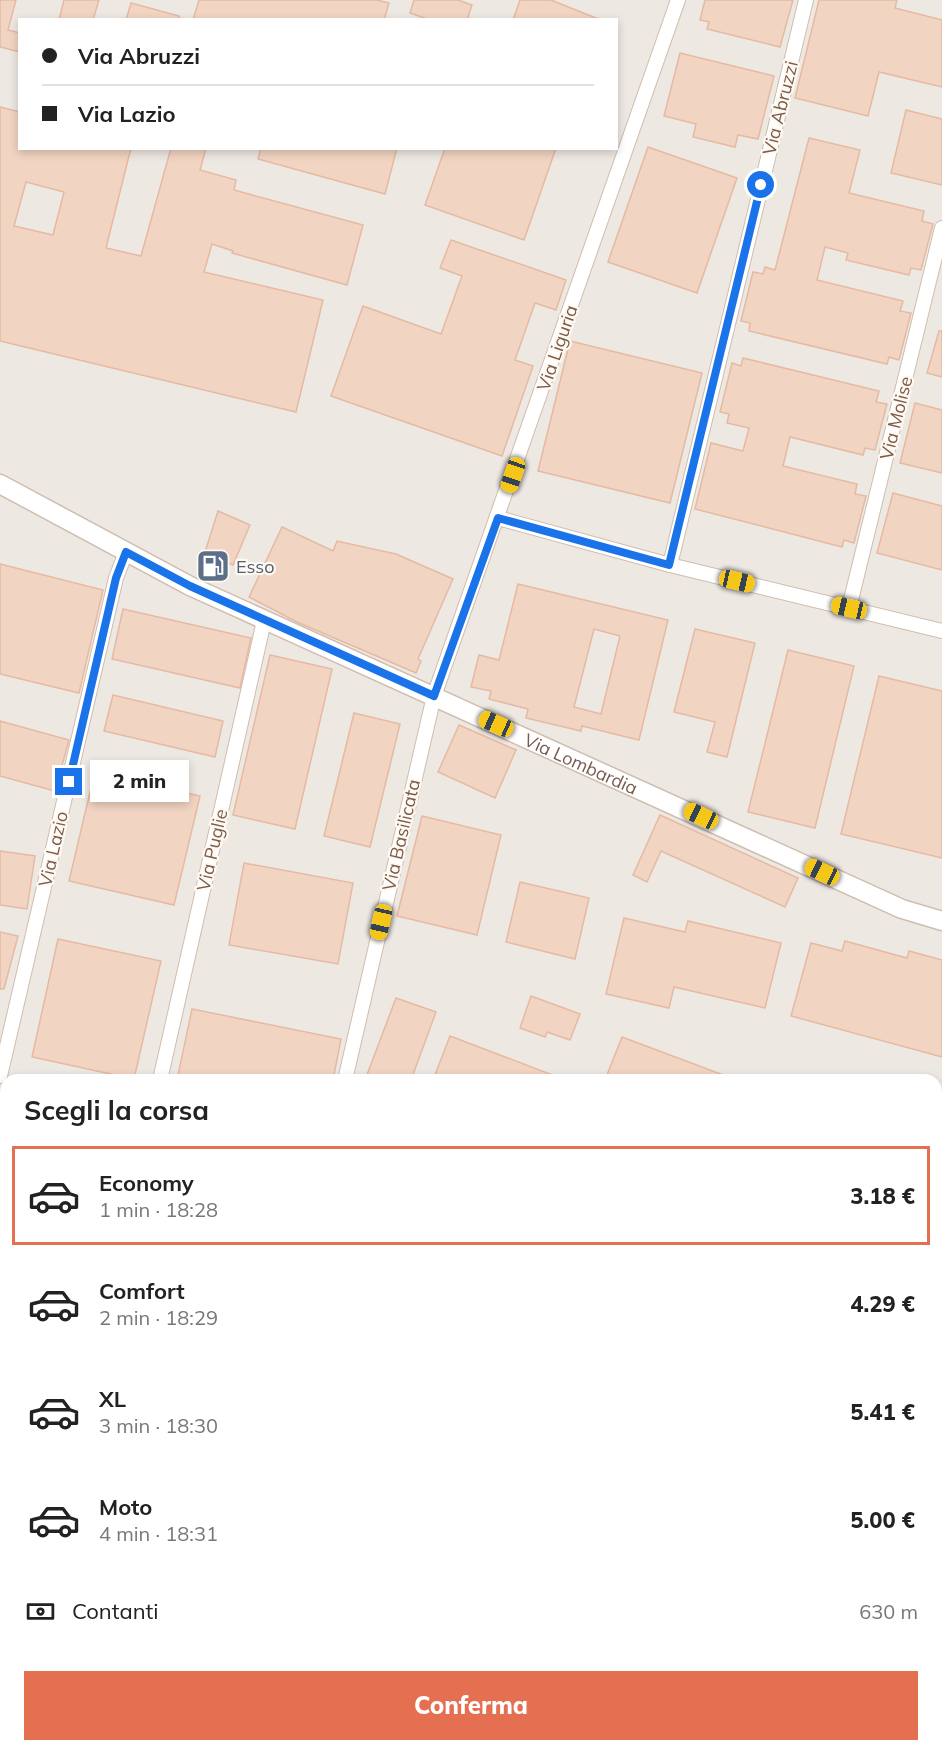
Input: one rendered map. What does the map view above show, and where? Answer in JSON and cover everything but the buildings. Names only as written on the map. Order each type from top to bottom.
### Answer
[{"type":"street","name":"Via Liguria","points":[[434,696],[678,0]]},
{"type":"street","name":"Via Abruzzi","points":[[669,565],[806,0]]},
{"type":"street","name":"Via Molise","points":[[849,608],[942,228]]},
{"type":"street","name":"Via Lombardia","points":[[0,484],[190,586],[264,621],[902,909],[942,921]]},
{"type":"street","points":[[498,518],[669,565],[942,631]]},
{"type":"street","name":"Via Lazio","points":[[0,1074],[116,578],[126,552]]},
{"type":"street","name":"Via Puglie","points":[[161,1074],[264,621]]},
{"type":"street","name":"Via Basilicata","points":[[346,1074],[434,696]]},
{"type":"shaded area","points":[[0,0],[942,0],[942,1074],[0,1074]]},
{"type":"place","name":"Esso","points":[[213,566]]},
{"type":"route","points":[[69,782],[116,578],[126,552],[264,621],[434,696],[498,518],[669,565],[761,185]]}]
